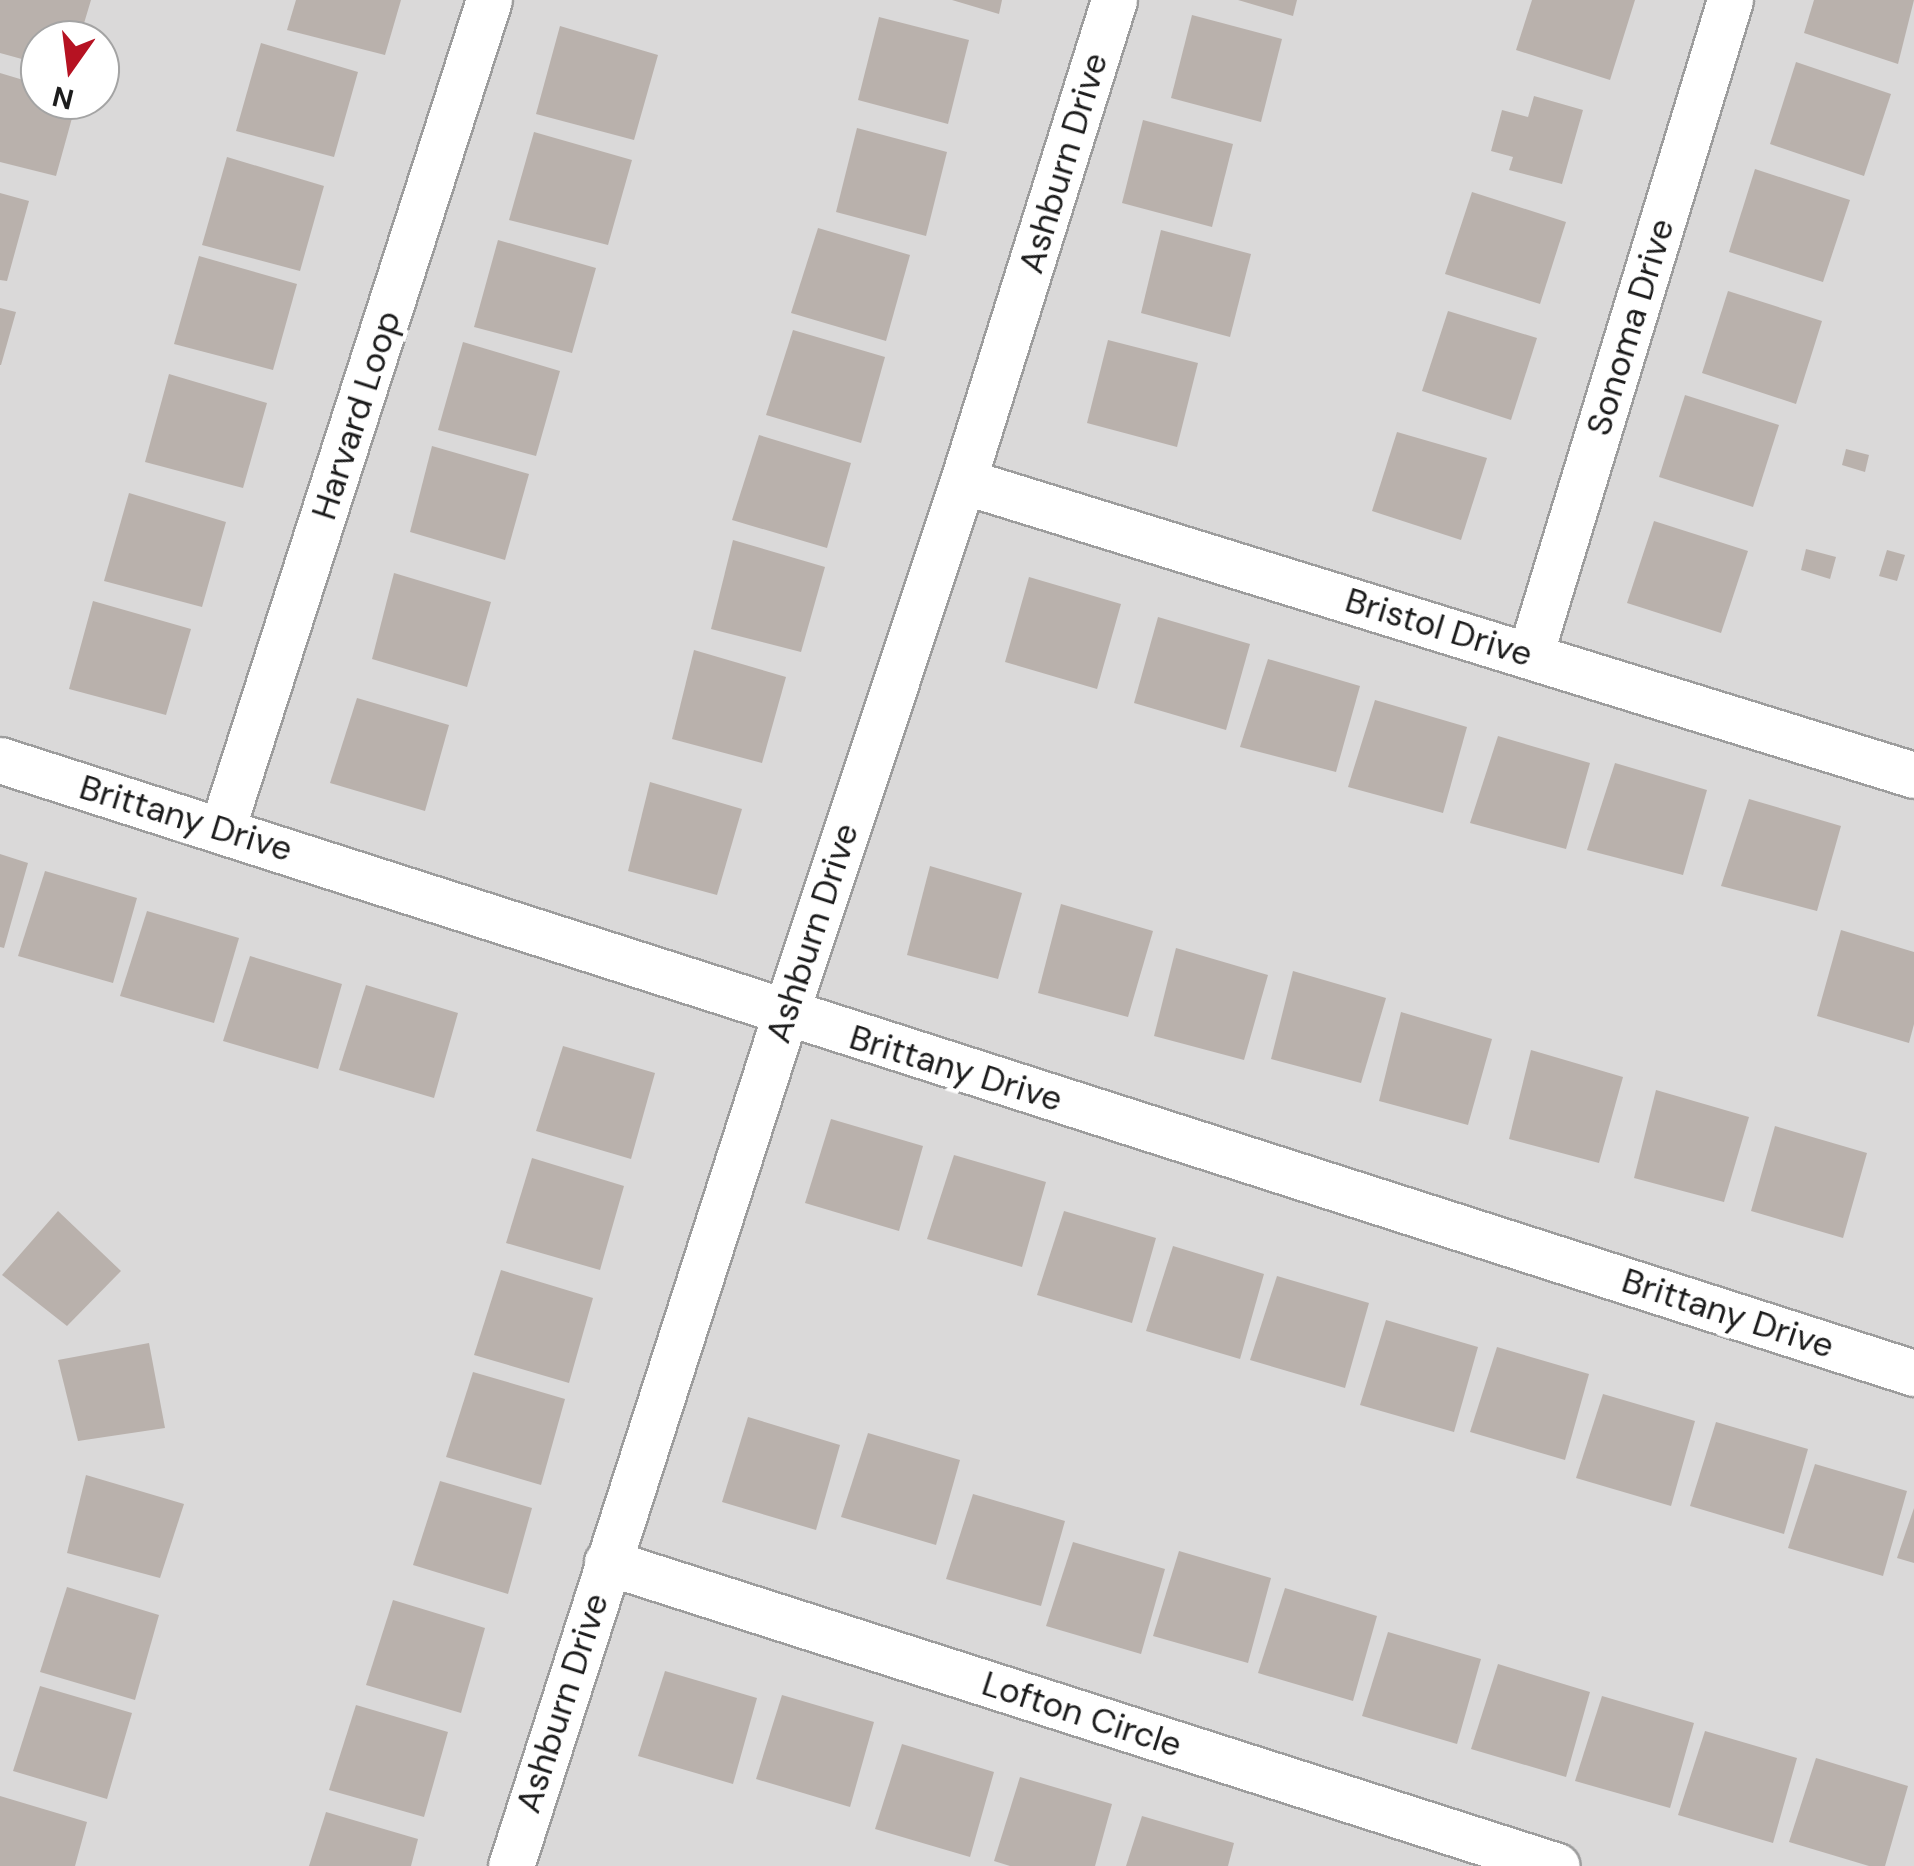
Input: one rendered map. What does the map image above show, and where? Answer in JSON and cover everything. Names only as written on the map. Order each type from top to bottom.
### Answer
[{"type":"street","name":"Harvard Loop","points":[[222,829],[489,0]]},
{"type":"street","name":"Ashburn Drive","points":[[511,1866],[784,1015],[963,481],[1114,0]]},
{"type":"street","name":"Sonoma Drive","points":[[1530,655],[1730,0]]},
{"type":"street","name":"Bristol Drive","points":[[963,481],[1914,775]]},
{"type":"street","name":"Brittany Drive","points":[[0,760],[495,914],[784,1015],[1911,1362]]},
{"type":"street","name":"Lofton Circle","points":[[608,1562],[1557,1866]]},
{"type":"shaded area","points":[[0,0],[1914,0],[1914,1866],[0,1866]]},
{"type":"building","points":[[0,0],[91,0],[85,20],[20,20],[20,58],[0,53]]},
{"type":"building","points":[[296,0],[401,0],[385,55],[287,30]]},
{"type":"building","points":[[952,0],[1002,0],[999,14]]},
{"type":"building","points":[[1238,0],[1297,0],[1293,16]]},
{"type":"building","points":[[1532,0],[1635,0],[1610,80],[1516,50]]},
{"type":"building","points":[[1814,0],[1914,0],[1898,64],[1804,33]]},
{"type":"building","points":[[1192,15],[1282,39],[1261,122],[1171,98]]},
{"type":"building","points":[[879,17],[969,40],[948,124],[858,100]]},
{"type":"building","points":[[560,26],[658,55],[634,140],[536,114]]},
{"type":"building","points":[[261,43],[358,72],[334,157],[236,131]]},
{"type":"building","points":[[1796,62],[1891,94],[1864,176],[1770,144]]},
{"type":"building","points":[[0,73],[20,79],[20,120],[71,120],[56,176],[0,162]]},
{"type":"building","points":[[1534,96],[1583,110],[1562,184],[1509,170],[1513,157],[1491,151],[1502,110],[1528,117]]},
{"type":"building","points":[[1143,120],[1233,144],[1212,227],[1122,203]]},
{"type":"building","points":[[857,128],[947,152],[926,236],[836,212]]},
{"type":"building","points":[[534,132],[632,160],[608,245],[509,220]]},
{"type":"building","points":[[227,157],[324,186],[300,271],[202,245]]},
{"type":"building","points":[[1755,169],[1850,200],[1823,282],[1729,252]]},
{"type":"building","points":[[1472,192],[1566,222],[1540,304],[1445,274]]},
{"type":"building","points":[[0,193],[29,201],[7,281],[0,280]]},
{"type":"building","points":[[818,228],[910,255],[886,341],[791,313]]},
{"type":"building","points":[[1161,230],[1251,254],[1230,337],[1141,313]]},
{"type":"building","points":[[498,240],[596,268],[572,353],[474,327]]},
{"type":"building","points":[[199,256],[297,284],[273,370],[174,344]]},
{"type":"building","points":[[1728,291],[1822,321],[1796,404],[1702,373]]},
{"type":"building","points":[[0,308],[16,312],[1,365],[0,365]]},
{"type":"building","points":[[1448,311],[1537,338],[1511,420],[1422,391]]},
{"type":"building","points":[[793,330],[885,357],[861,443],[766,415]]},
{"type":"building","points":[[1108,340],[1198,363],[1177,447],[1087,423]]},
{"type":"building","points":[[463,342],[560,371],[536,456],[438,430]]},
{"type":"building","points":[[169,374],[267,403],[243,488],[145,462]]},
{"type":"building","points":[[1685,395],[1779,425],[1753,507],[1659,477]]},
{"type":"building","points":[[1397,432],[1487,458],[1461,540],[1372,511]]},
{"type":"building","points":[[759,435],[851,463],[827,548],[732,520]]},
{"type":"building","points":[[432,446],[529,474],[505,560],[410,532]]},
{"type":"building","points":[[1846,449],[1869,455],[1865,472],[1842,465]]},
{"type":"building","points":[[129,493],[226,522],[202,607],[104,581]]},
{"type":"building","points":[[1654,521],[1748,551],[1721,633],[1627,603]]},
{"type":"building","points":[[733,540],[825,567],[801,652],[711,629]]},
{"type":"building","points":[[1806,549],[1836,557],[1830,579],[1801,570]]},
{"type":"building","points":[[1887,550],[1905,555],[1897,581],[1879,576]]},
{"type":"building","points":[[394,573],[491,602],[467,687],[372,659]]},
{"type":"building","points":[[1029,577],[1121,604],[1097,689],[1005,662]]},
{"type":"building","points":[[93,601],[191,629],[166,715],[69,689]]},
{"type":"building","points":[[1158,617],[1250,644],[1226,730],[1134,703]]},
{"type":"building","points":[[694,650],[786,677],[762,763],[672,739]]},
{"type":"building","points":[[1268,659],[1360,686],[1336,772],[1240,747]]},
{"type":"building","points":[[357,698],[449,725],[425,811],[330,783]]},
{"type":"building","points":[[1375,700],[1467,727],[1443,813],[1348,787]]},
{"type":"building","points":[[1498,736],[1590,763],[1566,849],[1470,823]]},
{"type":"building","points":[[1615,763],[1707,790],[1683,875],[1587,850]]},
{"type":"building","points":[[650,782],[742,809],[717,895],[628,871]]},
{"type":"building","points":[[1749,799],[1841,826],[1817,911],[1721,886]]},
{"type":"building","points":[[0,854],[28,863],[4,948],[0,947]]},
{"type":"building","points":[[930,866],[1022,893],[998,979],[907,955]]},
{"type":"building","points":[[45,871],[137,898],[113,983],[18,956]]},
{"type":"building","points":[[1061,904],[1153,931],[1128,1017],[1038,993]]},
{"type":"building","points":[[147,911],[239,938],[214,1023],[120,996]]},
{"type":"building","points":[[1841,930],[1914,952],[1914,1024],[1909,1043],[1817,1016]]},
{"type":"building","points":[[1176,948],[1268,975],[1244,1060],[1154,1036]]},
{"type":"building","points":[[250,956],[342,984],[318,1069],[223,1041]]},
{"type":"building","points":[[1293,971],[1386,998],[1361,1083],[1271,1059]]},
{"type":"building","points":[[366,985],[458,1013],[434,1098],[339,1070]]},
{"type":"building","points":[[1401,1012],[1492,1039],[1468,1125],[1379,1101]]},
{"type":"building","points":[[563,1046],[655,1073],[631,1159],[536,1131]]},
{"type":"building","points":[[1531,1050],[1623,1077],[1599,1163],[1509,1139]]},
{"type":"building","points":[[1656,1090],[1749,1117],[1724,1202],[1634,1178]]},
{"type":"building","points":[[831,1119],[923,1146],[899,1231],[805,1203]]},
{"type":"building","points":[[1775,1126],[1867,1153],[1843,1238],[1751,1211]]},
{"type":"building","points":[[954,1155],[1046,1182],[1022,1267],[927,1239]]},
{"type":"building","points":[[532,1158],[624,1186],[600,1270],[506,1243]]},
{"type":"building","points":[[58,1211],[121,1271],[67,1326],[2,1275]]},
{"type":"building","points":[[1064,1211],[1156,1238],[1132,1323],[1037,1295]]},
{"type":"building","points":[[1173,1246],[1264,1274],[1240,1359],[1146,1331]]},
{"type":"building","points":[[501,1270],[593,1298],[569,1383],[474,1355]]},
{"type":"building","points":[[1277,1276],[1369,1303],[1345,1388],[1250,1360]]},
{"type":"building","points":[[1386,1320],[1478,1347],[1454,1432],[1360,1405]]},
{"type":"building","points":[[149,1343],[165,1428],[78,1441],[58,1360]]},
{"type":"building","points":[[1497,1347],[1589,1374],[1565,1460],[1470,1432]]},
{"type":"building","points":[[473,1372],[565,1399],[541,1485],[446,1457]]},
{"type":"building","points":[[1603,1394],[1695,1421],[1671,1506],[1576,1478]]},
{"type":"building","points":[[748,1417],[840,1445],[816,1530],[722,1502]]},
{"type":"building","points":[[1716,1422],[1808,1449],[1784,1534],[1690,1506]]},
{"type":"building","points":[[868,1433],[960,1460],[936,1545],[841,1517]]},
{"type":"building","points":[[1815,1464],[1907,1491],[1883,1576],[1788,1548]]},
{"type":"building","points":[[86,1475],[184,1504],[160,1578],[67,1553]]},
{"type":"building","points":[[440,1481],[532,1508],[508,1594],[413,1565]]},
{"type":"building","points":[[973,1494],[1065,1521],[1041,1606],[946,1579]]},
{"type":"building","points":[[1914,1508],[1914,1563],[1897,1558]]},
{"type":"building","points":[[1073,1542],[1165,1569],[1141,1654],[1046,1626]]},
{"type":"building","points":[[1179,1551],[1271,1578],[1248,1663],[1153,1636]]},
{"type":"building","points":[[67,1587],[159,1615],[135,1700],[40,1672]]},
{"type":"building","points":[[1285,1588],[1377,1616],[1353,1701],[1258,1673]]},
{"type":"building","points":[[393,1600],[485,1628],[461,1713],[366,1685]]},
{"type":"building","points":[[1388,1632],[1481,1659],[1457,1744],[1362,1716]]},
{"type":"building","points":[[1498,1664],[1590,1692],[1566,1777],[1471,1749]]},
{"type":"building","points":[[665,1671],[757,1698],[733,1784],[638,1756]]},
{"type":"building","points":[[40,1686],[132,1713],[107,1799],[13,1771]]},
{"type":"building","points":[[782,1695],[874,1722],[850,1807],[756,1779]]},
{"type":"building","points":[[1602,1696],[1694,1723],[1670,1808],[1575,1781]]},
{"type":"building","points":[[356,1705],[448,1732],[424,1817],[329,1790]]},
{"type":"building","points":[[1705,1731],[1797,1758],[1773,1843],[1678,1815]]},
{"type":"building","points":[[902,1744],[994,1772],[970,1857],[875,1829]]},
{"type":"building","points":[[1816,1758],[1908,1786],[1885,1866],[1869,1866],[1789,1842]]},
{"type":"building","points":[[1020,1777],[1112,1804],[1095,1866],[1010,1866],[994,1861]]},
{"type":"building","points":[[0,1796],[87,1822],[75,1866],[0,1866]]},
{"type":"building","points":[[326,1812],[418,1839],[411,1866],[309,1866]]},
{"type":"building","points":[[1142,1816],[1234,1843],[1228,1866],[1126,1866]]}]
